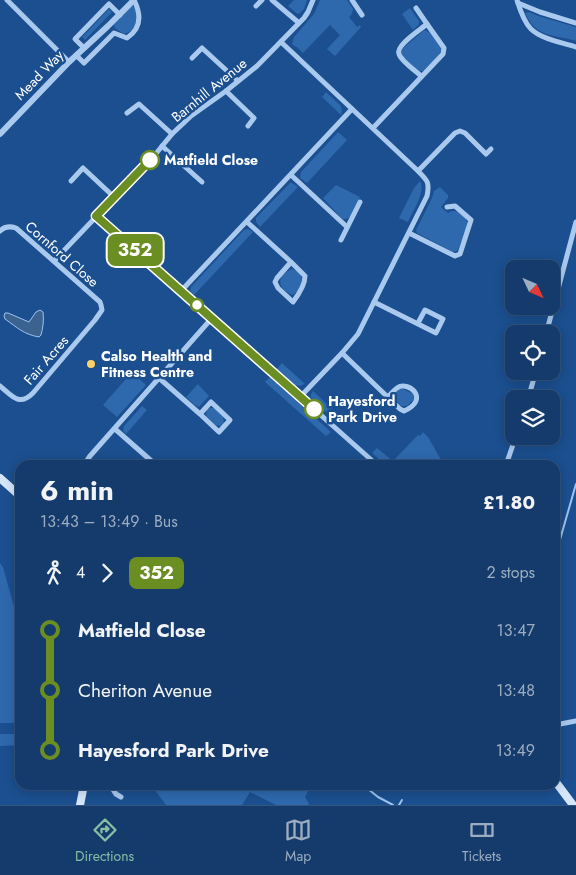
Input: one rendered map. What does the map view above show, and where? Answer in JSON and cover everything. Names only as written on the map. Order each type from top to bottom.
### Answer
[{"type":"main road","points":[[0,478],[15,492]]},
{"type":"main road","points":[[560,788],[573,805]]},
{"type":"main road","points":[[80,790],[80,804]]},
{"type":"main road","points":[[80,804],[83,790]]},
{"type":"street","points":[[8,0],[68,62]]},
{"type":"street","name":"Mead Way","points":[[0,134],[68,62],[134,0],[139,10],[138,26],[132,34],[127,38],[114,33],[84,63],[76,56]]},
{"type":"street","points":[[256,6],[262,0]]},
{"type":"street","points":[[272,0],[299,23]]},
{"type":"street","name":"Barnhill Avenue","points":[[54,261],[154,156],[172,134],[191,116],[257,66],[281,42],[308,12],[313,0]]},
{"type":"street","points":[[352,0],[362,15]]},
{"type":"street","points":[[518,2],[540,12],[576,23]]},
{"type":"street","points":[[518,2],[531,29],[539,35],[576,47]]},
{"type":"street","name":"Mead Way","points":[[84,48],[75,38],[109,4],[120,14]]},
{"type":"street","points":[[373,128],[443,54],[444,48],[416,8]]},
{"type":"street","points":[[421,76],[400,56],[398,51],[400,46],[427,24]]},
{"type":"street","points":[[108,26],[114,33]]},
{"type":"street","points":[[281,42],[418,171],[426,180],[429,188],[427,196],[358,334],[300,397]]},
{"type":"street","points":[[192,58],[202,48],[238,81]]},
{"type":"street","points":[[226,91],[254,118],[248,126]]},
{"type":"street","points":[[127,113],[140,104],[172,134]]},
{"type":"street","points":[[181,291],[352,109]]},
{"type":"street","points":[[418,171],[455,133],[460,131],[465,133],[486,154],[491,149]]},
{"type":"street","points":[[162,146],[202,182]]},
{"type":"street","points":[[71,181],[83,168],[114,197]]},
{"type":"street","points":[[291,175],[347,227]]},
{"type":"street","points":[[341,240],[360,202]]},
{"type":"street","points":[[409,232],[455,256],[460,254],[471,220],[455,206],[447,207]]},
{"type":"street","points":[[96,216],[371,460]]},
{"type":"street","points":[[247,222],[305,276],[299,294],[293,302]]},
{"type":"street","points":[[548,325],[576,222]]},
{"type":"street","name":"Cornford Close","points":[[0,231],[13,226],[16,228],[100,302],[102,310]]},
{"type":"street","points":[[291,262],[275,282],[278,288],[299,307]]},
{"type":"street","points":[[374,302],[436,333],[444,319],[425,310],[418,323]]},
{"type":"street","name":"Fair Acres","points":[[0,386],[14,398],[18,400],[26,399],[99,316],[102,310]]},
{"type":"street","points":[[87,460],[212,318]]},
{"type":"street","points":[[342,353],[400,409],[404,411],[409,409],[418,398],[413,390],[400,386],[388,397]]},
{"type":"street","points":[[159,378],[219,432],[230,420],[210,402],[200,414]]},
{"type":"street","points":[[115,429],[150,460]]},
{"type":"street","points":[[508,460],[513,445]]},
{"type":"street","points":[[560,724],[576,721]]},
{"type":"street","points":[[113,790],[121,797]]},
{"type":"shaded area","points":[[294,0],[307,0],[304,9],[299,14],[288,6]]},
{"type":"shaded area","points":[[320,0],[347,0],[353,9],[349,17],[357,27],[360,25],[361,27],[335,56],[327,49],[340,35],[330,25],[303,53],[292,44],[294,37],[314,14]]},
{"type":"shaded area","points":[[132,5],[136,9],[135,24],[128,33],[124,34],[116,29],[113,24]]},
{"type":"shaded area","points":[[410,8],[419,21],[419,24],[413,30],[402,14]]},
{"type":"shaded area","points":[[109,9],[112,12],[85,40],[82,37]]},
{"type":"shaded area","points":[[529,12],[576,27],[576,41],[540,31],[529,21],[525,13]]},
{"type":"shaded area","points":[[425,30],[430,33],[442,49],[430,65],[421,71],[402,56],[401,50]]},
{"type":"shaded area","points":[[326,92],[341,106],[341,115],[322,97]]},
{"type":"shaded area","points":[[338,132],[347,140],[307,183],[300,178],[301,172]]},
{"type":"shaded area","points":[[420,181],[420,196],[408,222],[399,218],[414,188]]},
{"type":"shaded area","points":[[290,183],[298,187],[260,227],[256,222],[256,218]]},
{"type":"shaded area","points":[[336,185],[360,197],[350,217],[346,219],[342,219],[323,198]]},
{"type":"shaded area","points":[[440,187],[448,195],[448,198],[441,207],[448,213],[455,211],[460,213],[468,225],[458,250],[455,252],[417,233],[416,230],[434,191]]},
{"type":"shaded area","points":[[248,229],[253,232],[194,295],[190,291],[191,287],[244,230]]},
{"type":"shaded area","points":[[291,269],[299,272],[302,279],[298,290],[292,295],[283,289],[280,282],[286,272]]},
{"type":"shaded area","points":[[40,310],[43,312],[43,327],[39,337],[21,330],[5,319],[4,316],[5,313],[8,313],[29,322],[36,312]]},
{"type":"shaded area","points":[[282,363],[305,384],[295,385],[277,369]]},
{"type":"shaded area","points":[[132,372],[146,385],[117,417],[103,405]]},
{"type":"shaded area","points":[[270,377],[331,432],[326,436],[265,382]]},
{"type":"shaded area","points":[[198,384],[209,396],[199,407],[186,397]]},
{"type":"shaded area","points":[[399,389],[413,394],[414,399],[407,406],[401,406],[394,398]]},
{"type":"shaded area","points":[[313,391],[343,419],[339,424],[312,399],[311,394]]},
{"type":"shaded area","points":[[142,406],[147,410],[126,434],[123,431],[124,426]]},
{"type":"shaded area","points":[[214,408],[223,417],[224,423],[221,426],[216,425],[206,416],[207,410]]},
{"type":"shaded area","points":[[423,432],[428,437],[441,460],[394,460],[418,435],[420,436]]},
{"type":"shaded area","points":[[377,448],[392,460],[380,460],[372,453]]},
{"type":"shaded area","points":[[0,563],[3,567],[15,610],[15,723],[0,723]]},
{"type":"shaded area","points":[[0,734],[15,734],[15,745],[0,746]]},
{"type":"shaded area","points":[[155,790],[308,790],[305,797],[308,805],[276,805],[250,792],[242,805],[166,805]]},
{"type":"waterway","points":[[560,540],[576,484]]},
{"type":"waterway","points":[[369,790],[393,805]]},
{"type":"waterway","points":[[399,805],[402,800]]},
{"type":"bus line","name":"352","points":[[150,160],[96,216],[314,409]]},
{"type":"place","name":"Matfield Close","points":[[150,160]]},
{"type":"place","name":"Calso Health and Fitness Centre","points":[[91,364]]},
{"type":"place","name":"Hayesford Park Drive","points":[[314,409]]}]
